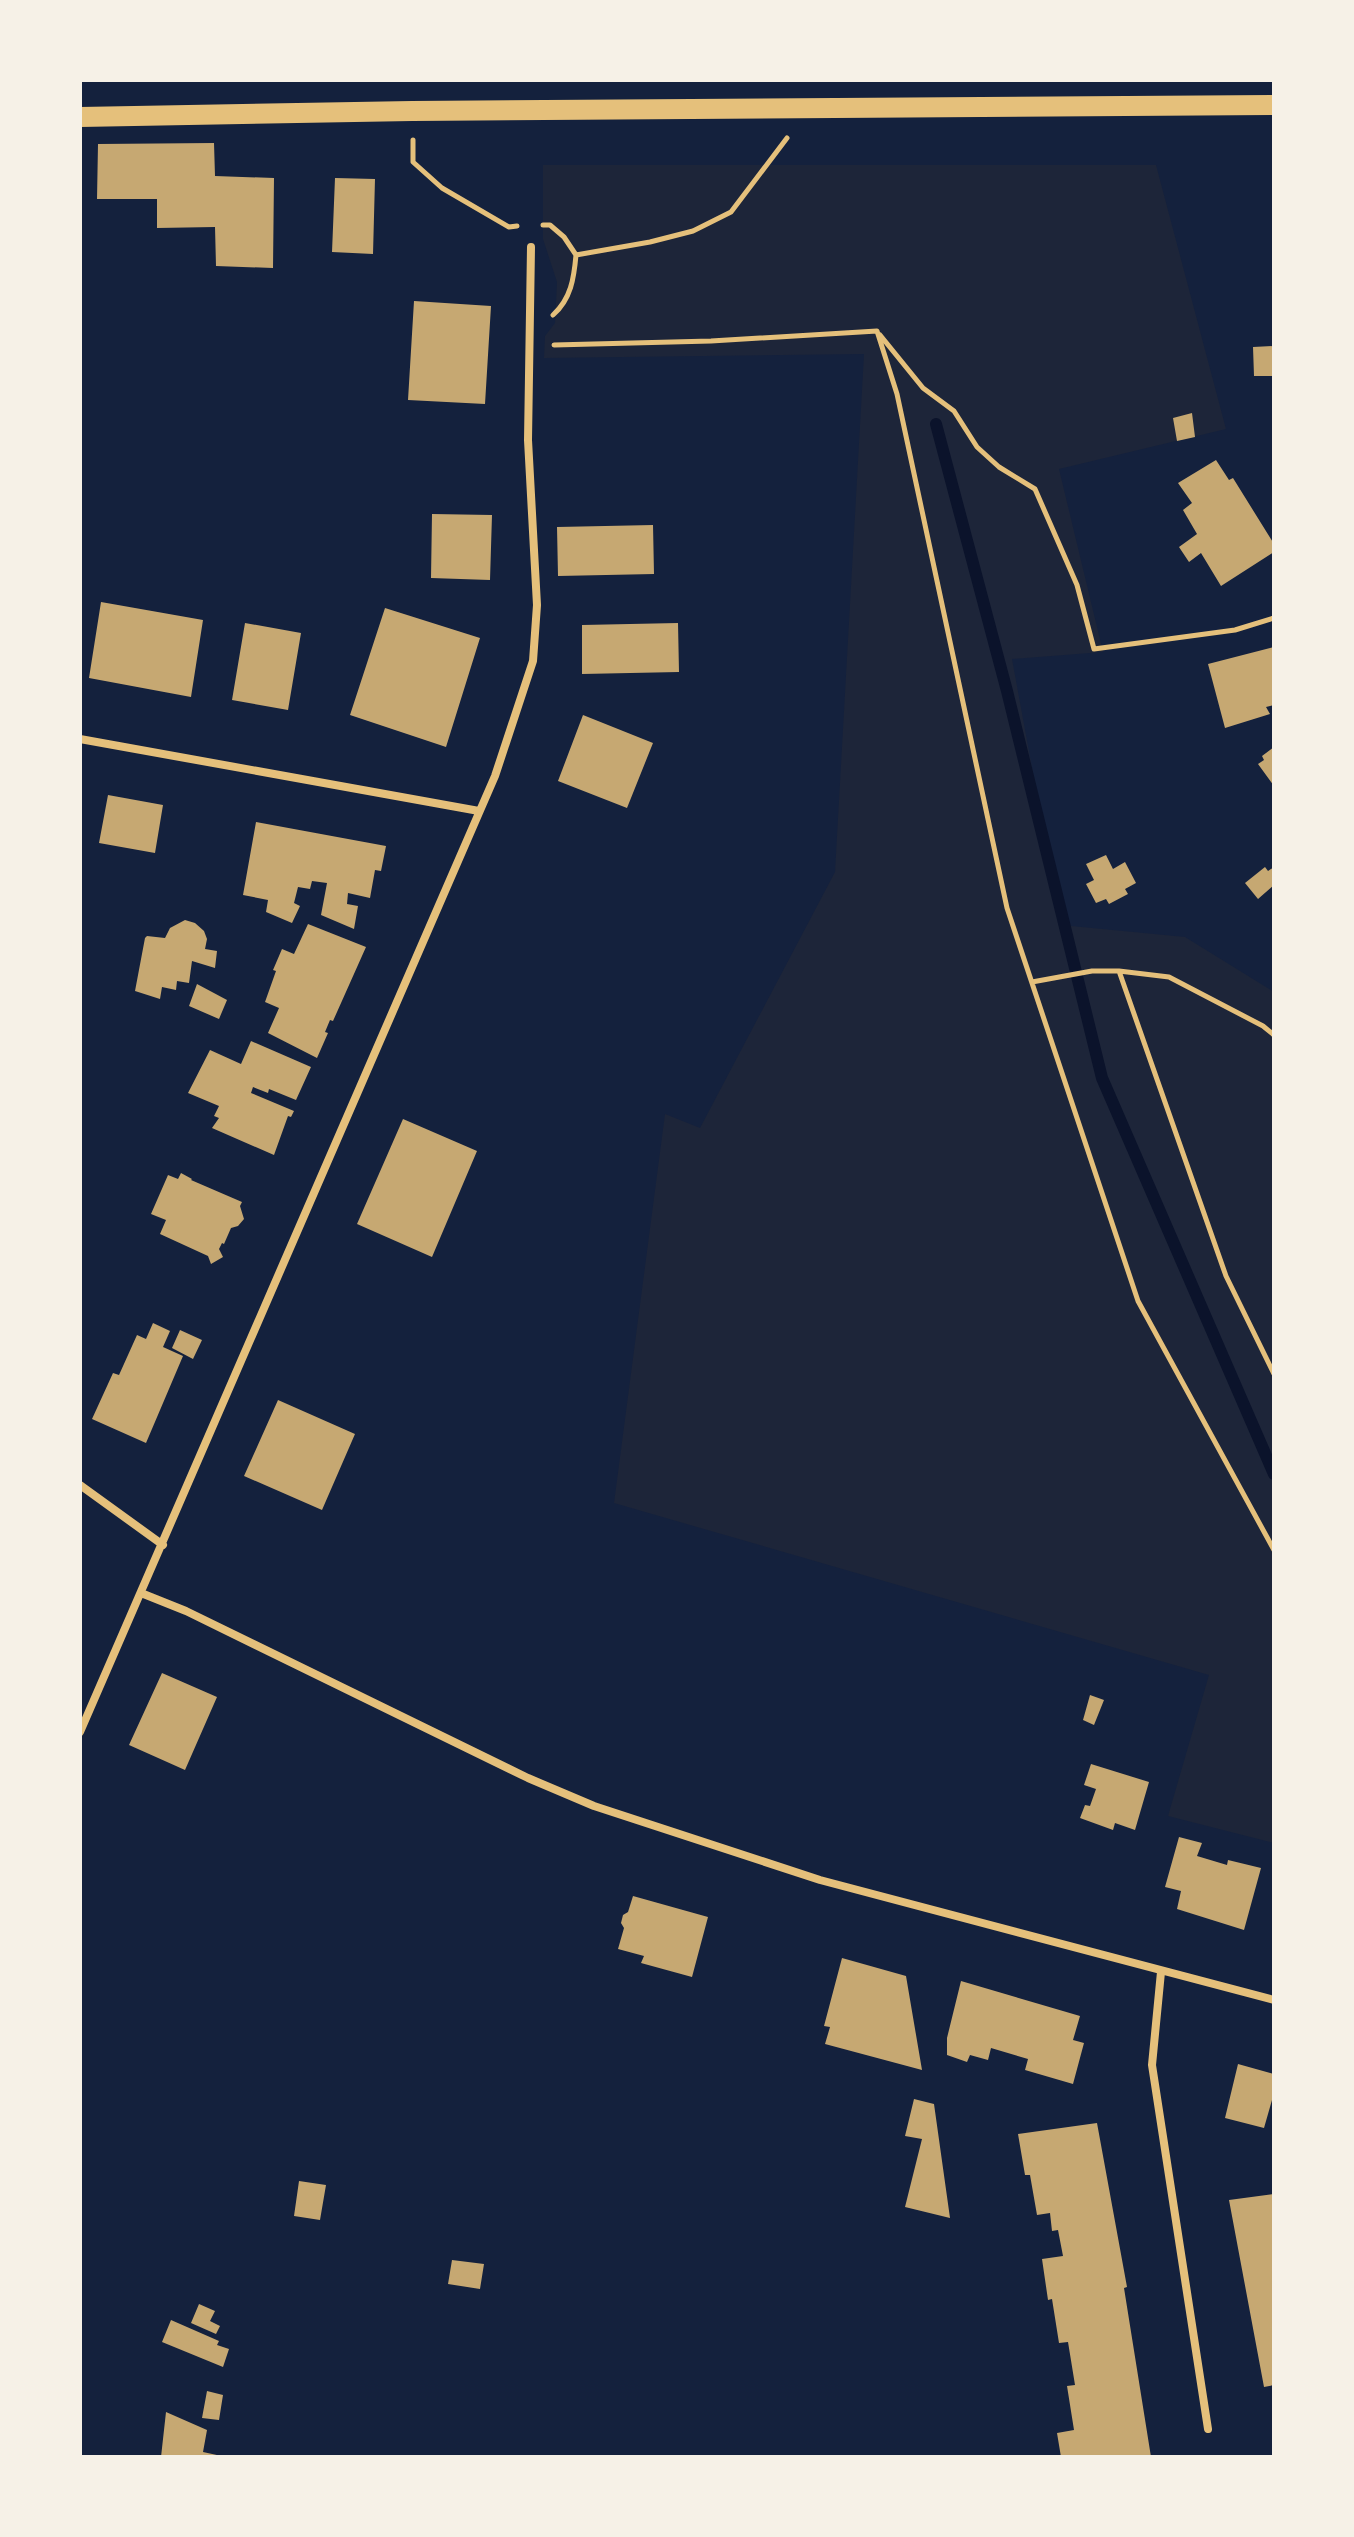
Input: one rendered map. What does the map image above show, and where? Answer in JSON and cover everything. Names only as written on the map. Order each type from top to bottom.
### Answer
[{"type":"main road","points":[[80,117],[412,111],[1274,105]]},
{"type":"street","points":[[80,1732],[495,776],[533,661],[537,605],[529,496],[531,247]]},
{"type":"street","points":[[80,739],[479,811]]},
{"type":"street","points":[[80,1485],[163,1545]]},
{"type":"street","points":[[141,1593],[186,1611],[528,1778],[594,1806],[820,1880],[1274,2000]]},
{"type":"street","points":[[1161,1972],[1152,2065],[1208,2429]]},
{"type":"path","points":[[576,255],[693,231],[731,212],[810,108]]},
{"type":"path","points":[[412,111],[413,162],[442,188],[509,227],[523,226]]},
{"type":"path","points":[[529,328],[545,321],[565,302],[574,276],[576,255],[564,237],[550,225],[536,225]]},
{"type":"path","points":[[529,346],[711,341],[877,331]]},
{"type":"path","points":[[877,331],[923,388],[954,411],[977,447],[999,467],[1035,489],[1077,585],[1094,649],[1235,630],[1274,618]]},
{"type":"path","points":[[877,331],[897,394],[1007,908],[1138,1301],[1274,1550]]},
{"type":"path","points":[[1032,982],[1092,971],[1169,977],[1263,1026],[1274,1035]]},
{"type":"path","points":[[1119,971],[1226,1276],[1274,1374]]},
{"type":"shaded area","points":[[543,165],[1156,165],[1226,429],[1059,469],[1103,652],[1012,659],[1061,925],[1185,937],[1274,992],[1274,1843],[1168,1816],[1209,1675],[614,1503],[665,1114],[700,1128],[835,872],[864,354],[544,358],[545,336],[555,323],[557,282],[543,239]]},
{"type":"building","points":[[214,143],[215,176],[274,178],[273,268],[216,266],[215,227],[157,228],[157,199],[97,199],[98,144]]},
{"type":"building","points":[[335,178],[375,179],[373,254],[332,252]]},
{"type":"building","points":[[414,301],[491,306],[485,404],[408,400]]},
{"type":"building","points":[[1273,346],[1274,376],[1254,376],[1253,347]]},
{"type":"building","points":[[1192,413],[1195,437],[1177,441],[1173,418]]},
{"type":"building","points":[[1216,460],[1229,480],[1233,478],[1274,544],[1274,552],[1221,586],[1201,553],[1189,562],[1179,547],[1197,534],[1183,510],[1192,503],[1178,483]]},
{"type":"building","points":[[432,514],[492,515],[490,580],[431,578]]},
{"type":"building","points":[[653,525],[654,574],[558,576],[557,527]]},
{"type":"building","points":[[101,602],[203,620],[191,697],[89,678]]},
{"type":"building","points":[[385,608],[480,638],[446,747],[350,715]]},
{"type":"building","points":[[245,623],[301,633],[288,710],[232,700]]},
{"type":"building","points":[[678,623],[679,672],[582,674],[582,625]]},
{"type":"building","points":[[1274,647],[1274,705],[1266,707],[1270,714],[1225,728],[1208,664]]},
{"type":"building","points":[[583,715],[653,743],[627,808],[558,781]]},
{"type":"building","points":[[1274,747],[1274,786],[1258,764],[1264,760],[1262,756]]},
{"type":"building","points":[[108,795],[163,805],[155,853],[99,843]]},
{"type":"building","points":[[256,822],[386,846],[381,871],[375,870],[370,898],[348,893],[347,904],[358,906],[354,929],[321,915],[327,883],[312,881],[310,889],[298,887],[294,903],[300,906],[292,923],[266,912],[268,900],[243,895]]},
{"type":"building","points":[[1106,855],[1113,869],[1125,862],[1136,883],[1125,889],[1128,894],[1109,904],[1106,899],[1096,903],[1086,884],[1094,880],[1086,864]]},
{"type":"building","points":[[1265,867],[1268,871],[1274,867],[1274,885],[1258,899],[1245,883]]},
{"type":"building","points":[[185,920],[195,923],[204,931],[207,939],[205,949],[217,951],[215,968],[192,961],[189,983],[177,981],[176,990],[162,987],[160,999],[135,991],[145,938],[165,938],[170,928]]},
{"type":"building","points":[[308,924],[366,947],[333,1021],[330,1020],[317,1058],[268,1033],[279,1008],[265,1002],[282,949],[294,954]]},
{"type":"building","points":[[197,984],[227,1000],[219,1019],[189,1006]]},
{"type":"building","points":[[251,1041],[311,1067],[296,1100],[269,1089],[268,1093],[253,1087],[251,1093],[294,1111],[291,1117],[288,1116],[274,1155],[212,1128],[219,1118],[214,1116],[219,1106],[188,1093],[210,1050],[241,1064]]},
{"type":"building","points":[[403,1119],[477,1151],[432,1257],[357,1224]]},
{"type":"building","points":[[181,1173],[242,1202],[240,1206],[244,1219],[231,1228],[222,1243],[219,1249],[223,1257],[211,1264],[208,1256],[160,1234],[166,1220],[151,1214],[168,1175],[178,1179]]},
{"type":"building","points":[[153,1323],[170,1331],[163,1347],[183,1356],[146,1443],[92,1419],[113,1373],[119,1375],[137,1335],[146,1339]]},
{"type":"building","points":[[180,1330],[202,1340],[193,1359],[172,1348]]},
{"type":"building","points":[[278,1400],[355,1434],[322,1510],[244,1476]]},
{"type":"building","points":[[162,1673],[217,1697],[185,1770],[129,1745]]},
{"type":"building","points":[[1090,1695],[1104,1700],[1094,1725],[1083,1720]]},
{"type":"building","points":[[1091,1764],[1149,1782],[1135,1830],[1115,1823],[1113,1830],[1080,1818],[1085,1805],[1090,1806],[1096,1789],[1084,1785]]},
{"type":"building","points":[[1179,1837],[1202,1843],[1197,1856],[1227,1865],[1228,1860],[1261,1868],[1244,1930],[1177,1909],[1181,1891],[1165,1887]]},
{"type":"building","points":[[633,1896],[708,1917],[692,1977],[641,1963],[644,1956],[618,1949],[624,1928],[621,1923],[623,1915],[628,1912]]},
{"type":"building","points":[[842,1958],[906,1976],[922,2070],[825,2044],[830,2027],[824,2026]]},
{"type":"building","points":[[961,1981],[1080,2016],[1073,2040],[1084,2043],[1073,2084],[1025,2070],[1028,2059],[991,2048],[988,2060],[970,2055],[967,2062],[947,2055],[947,2038]]},
{"type":"building","points":[[1238,2064],[1274,2074],[1274,2093],[1264,2128],[1225,2118]]},
{"type":"building","points":[[914,2099],[934,2104],[950,2218],[905,2207],[922,2139],[905,2136]]},
{"type":"building","points":[[1097,2123],[1127,2287],[1124,2288],[1151,2457],[1061,2457],[1057,2433],[1074,2430],[1067,2386],[1075,2385],[1068,2342],[1059,2343],[1042,2259],[1063,2256],[1058,2230],[1052,2231],[1050,2213],[1037,2215],[1030,2175],[1025,2175],[1018,2134]]},
{"type":"building","points":[[299,2181],[326,2185],[320,2220],[294,2216]]},
{"type":"building","points":[[1274,2194],[1274,2385],[1264,2387],[1229,2200]]},
{"type":"building","points":[[452,2260],[484,2264],[480,2289],[448,2284]]},
{"type":"building","points":[[199,2304],[215,2311],[210,2321],[220,2326],[216,2334],[191,2323]]},
{"type":"building","points":[[171,2320],[219,2341],[217,2345],[229,2349],[223,2367],[162,2342]]},
{"type":"building","points":[[207,2391],[223,2395],[219,2420],[202,2418]]},
{"type":"building","points":[[166,2412],[207,2430],[203,2452],[226,2457],[161,2457]]},
{"type":"waterway","points":[[936,424],[1007,691],[1102,1078],[1274,1474]]}]
